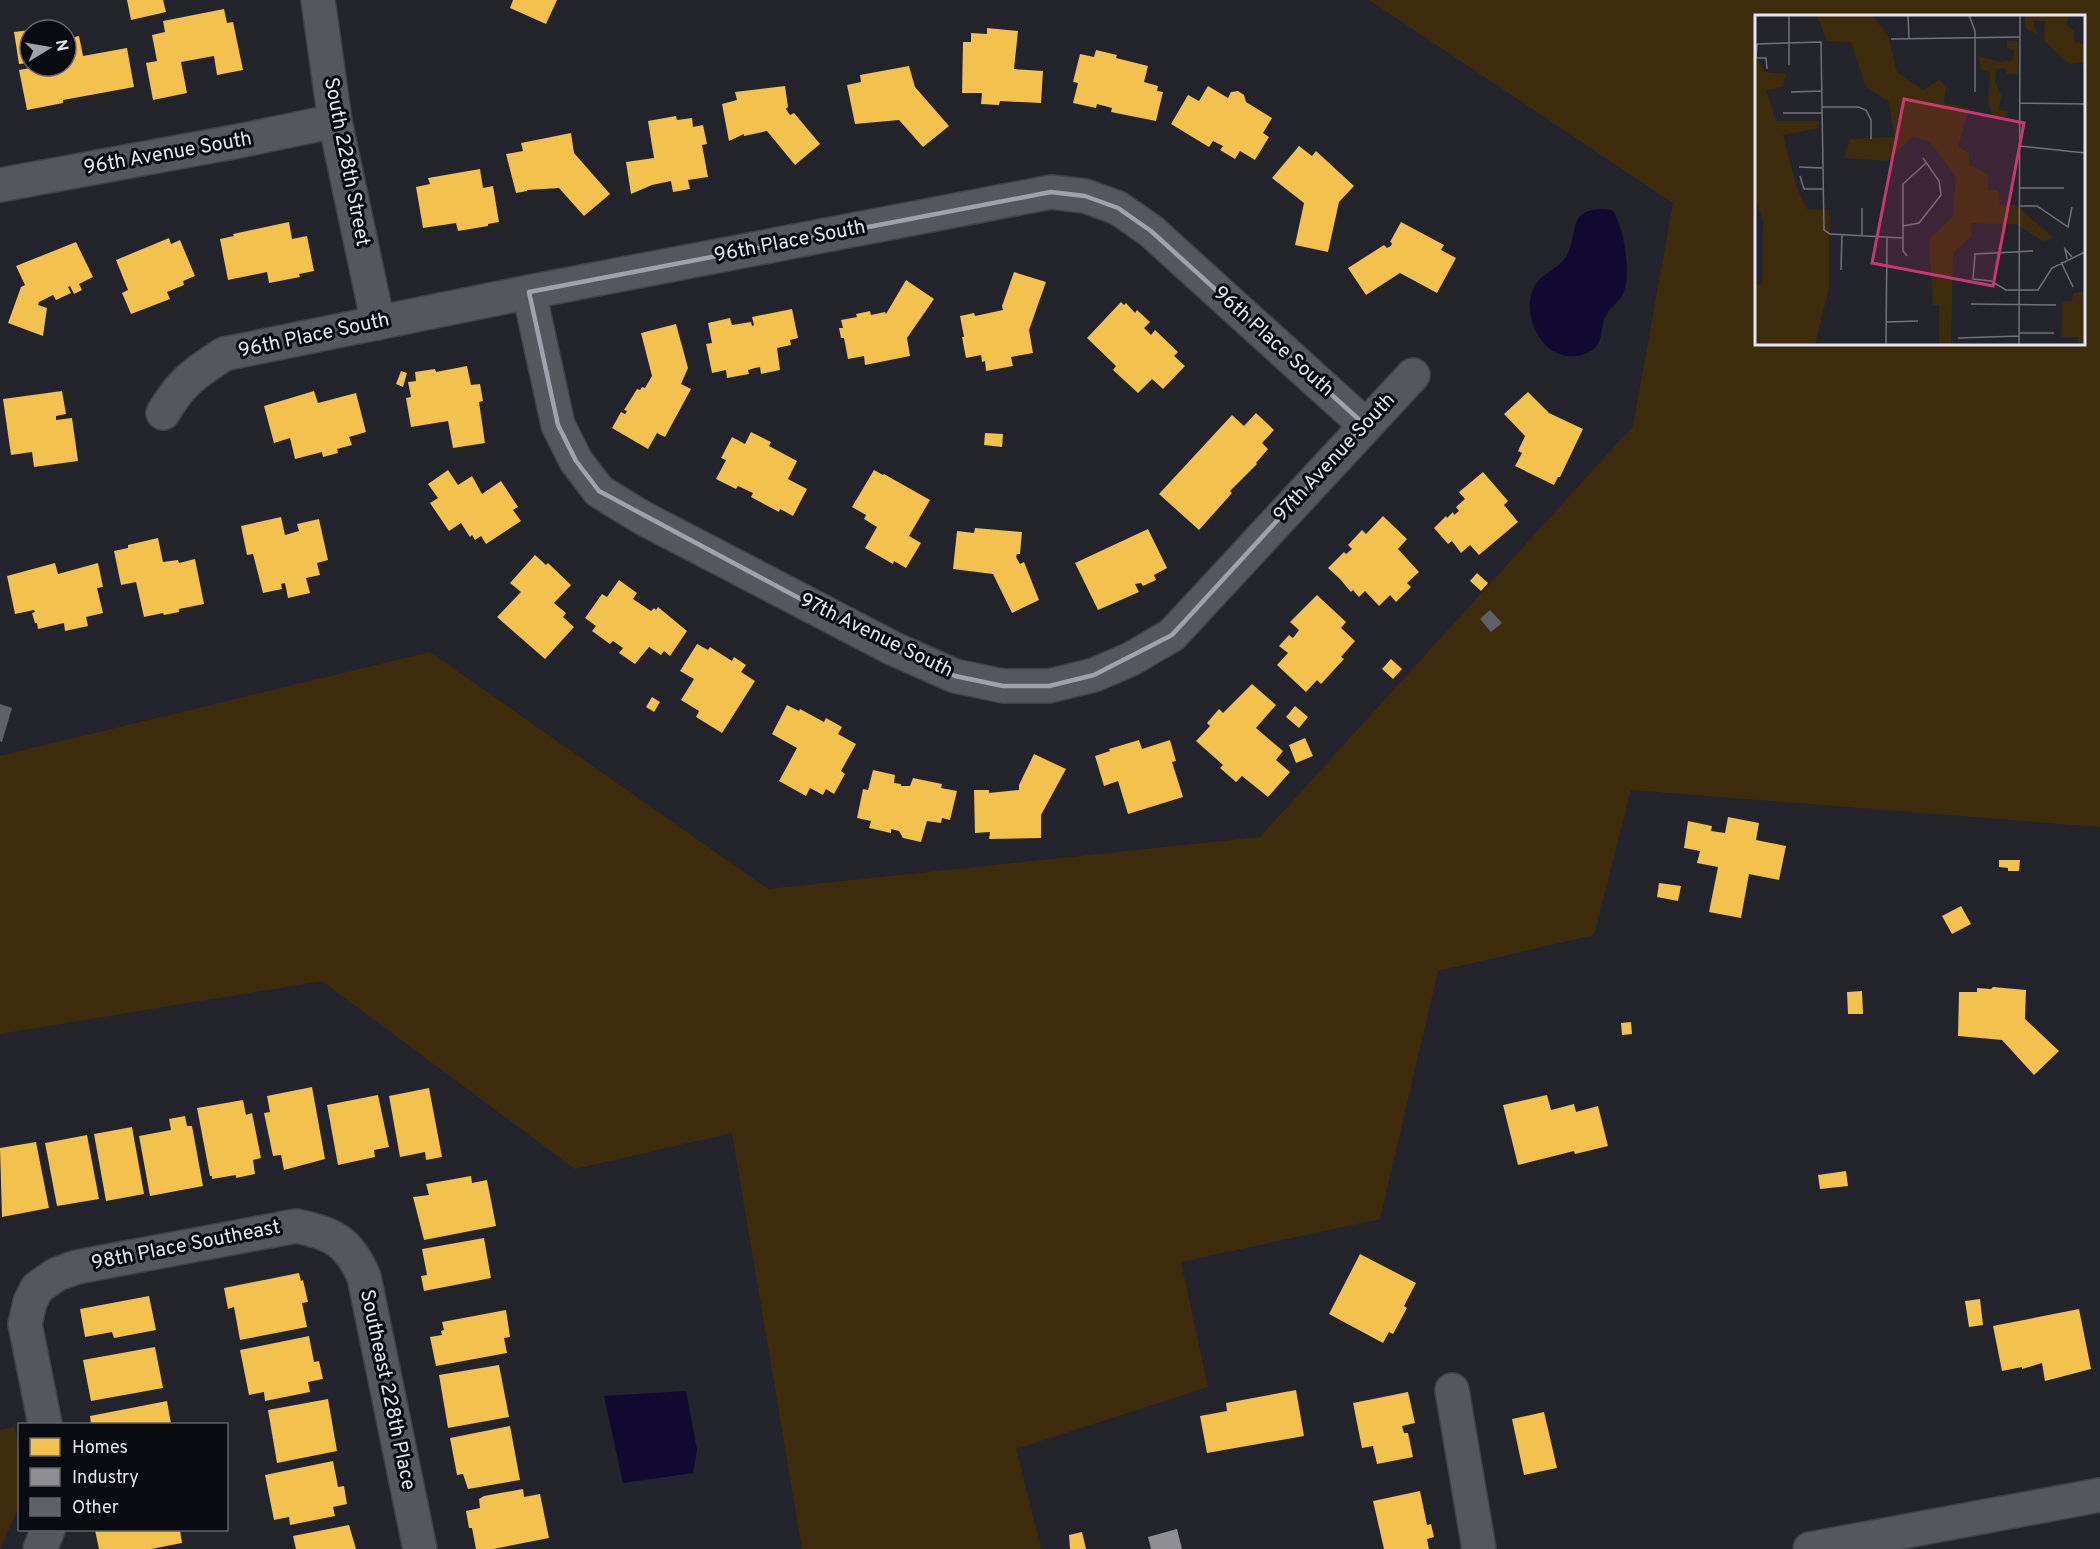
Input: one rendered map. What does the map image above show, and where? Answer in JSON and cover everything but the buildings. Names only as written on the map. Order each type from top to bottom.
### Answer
[{"type":"street","name":"South 228th Street","points":[[318,0],[335,121],[378,322]]},
{"type":"street","name":"96th Avenue South","points":[[0,185],[335,121]]},
{"type":"street","name":"96th Place South","points":[[164,413],[175,394],[192,375],[224,354],[529,292],[1051,192],[1085,196],[1118,208],[1151,231],[1365,425]]},
{"type":"street","name":"97th Avenue South","points":[[529,292],[558,425],[576,461],[600,491],[641,517],[894,649],[956,676],[1003,687],[1049,686],[1094,675],[1131,659],[1172,635],[1413,375]]},
{"type":"street","name":"98th Place Southeast","points":[[45,1423],[25,1324],[30,1302],[37,1288],[57,1274],[77,1267],[296,1226],[321,1231],[339,1239]]},
{"type":"street","name":"Southeast 228th Place","points":[[339,1239],[356,1257],[364,1277],[420,1549]]},
{"type":"street","points":[[1452,1390],[1479,1549]]},
{"type":"street","points":[[1810,1549],[2100,1494]]},
{"type":"street","points":[[40,1549],[48,1531]]},
{"type":"highlighted area","points":[[1051,192],[1085,196],[1118,208],[1151,231],[1365,425],[1172,635],[1094,675],[1049,686],[1003,686],[955,676],[894,649],[599,491],[576,461],[558,425],[529,292]]},
{"type":"shaded area","points":[[1369,0],[2100,0],[2100,827],[1631,790],[1594,935],[1438,971],[1380,1219],[1181,1262],[1208,1387],[1016,1449],[1041,1549],[802,1549],[732,1133],[575,1169],[322,981],[0,1034],[0,756],[430,652],[768,889],[1260,837],[1633,426],[1673,203]]},
{"type":"shaded area","points":[[1591,210],[1612,210],[1620,227],[1627,263],[1626,286],[1621,297],[1606,315],[1596,347],[1582,355],[1559,354],[1543,342],[1532,322],[1530,299],[1533,289],[1542,277],[1566,257],[1578,218]]},
{"type":"shaded area","points":[[686,1391],[697,1450],[693,1473],[623,1483],[604,1396]]},
{"type":"shaded area","points":[[15,1427],[18,1449],[18,1509],[0,1549],[0,1430]]}]
